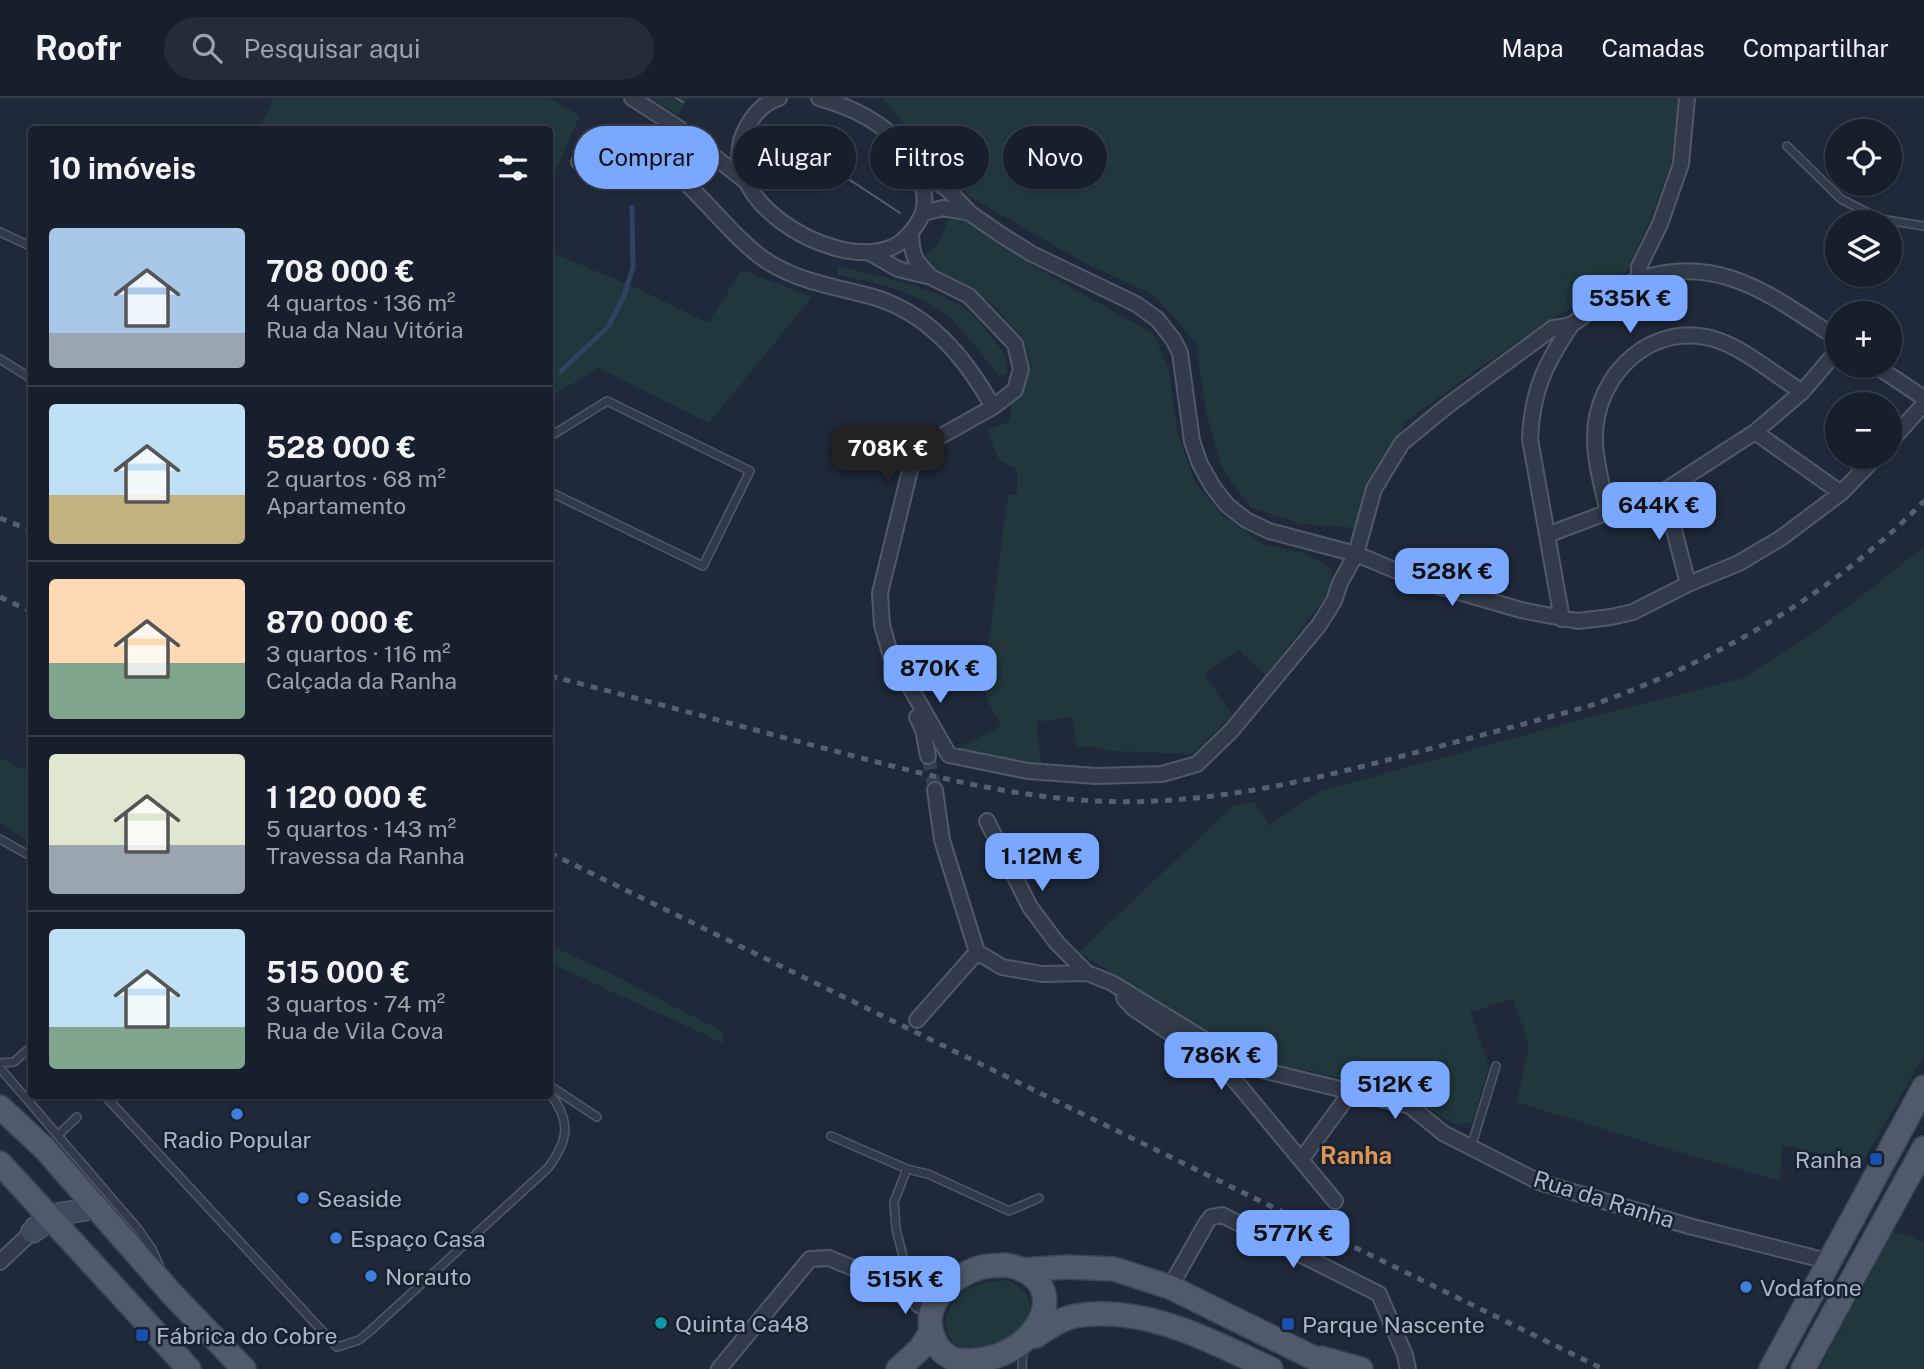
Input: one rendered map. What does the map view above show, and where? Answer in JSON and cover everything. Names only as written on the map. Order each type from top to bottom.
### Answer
[{"type":"main road","points":[[1771,1369],[1924,1087]]},
{"type":"main road","points":[[0,1095],[51,1142],[105,1219],[244,1369]]},
{"type":"main road","points":[[0,1107],[51,1142]]},
{"type":"main road","points":[[1802,1369],[1924,1148]]},
{"type":"main road","points":[[0,1163],[188,1369]]},
{"type":"main road","points":[[74,1243],[70,1229],[71,1220],[84,1210],[92,1211],[105,1219]]},
{"type":"main road","points":[[898,1369],[920,1349],[938,1296],[951,1283],[967,1273],[988,1266],[1006,1265],[1022,1270],[1066,1267],[1114,1269],[1170,1287],[1336,1369]]},
{"type":"main road","points":[[1022,1270],[1037,1282],[1044,1301],[1044,1319],[1027,1351]]},
{"type":"main road","points":[[931,1322],[940,1349],[952,1359],[975,1367],[1027,1351],[1057,1323],[1073,1316],[1106,1314],[1148,1318],[1191,1333],[1271,1369]]},
{"type":"main road","points":[[1308,1354],[1361,1369]]},
{"type":"street","points":[[632,98],[677,127],[733,171]]},
{"type":"street","points":[[747,126],[754,114],[779,98]]},
{"type":"street","points":[[820,98],[858,111],[878,126]]},
{"type":"street","points":[[850,98],[858,111]]},
{"type":"street","points":[[1639,280],[1639,267],[1660,225],[1681,164],[1686,98]]},
{"type":"street","points":[[691,189],[765,261],[799,278],[874,297],[914,314],[951,345],[966,363],[993,407]]},
{"type":"street","points":[[750,189],[758,200],[786,225],[804,236],[846,251],[870,253],[892,247],[911,233],[923,213],[923,189]]},
{"type":"street","points":[[947,189],[971,214],[1032,254],[1136,304],[1157,319],[1180,353],[1192,440],[1200,464],[1213,488],[1227,505],[1246,520],[1269,531],[1356,554],[1421,581],[1562,619],[1578,621],[1611,618],[1633,612],[1688,584],[1740,563],[1782,538],[1840,493],[1864,469]]},
{"type":"street","points":[[923,213],[943,208],[971,214]]},
{"type":"street","points":[[911,233],[915,261],[931,277]]},
{"type":"street","points":[[870,253],[898,269],[931,277],[969,296],[1015,344],[1021,369],[1015,390],[993,407],[925,445],[912,463],[880,593],[882,625],[890,653],[956,757],[1028,771],[1096,776],[1162,774],[1197,764],[1232,730],[1319,625],[1334,601],[1340,583],[1356,554],[1374,489],[1402,443],[1447,406],[1553,328],[1572,324]]},
{"type":"street","points":[[1562,619],[1530,439],[1531,411],[1539,381],[1552,354],[1572,324],[1602,298],[1620,287],[1651,275],[1699,271],[1751,284],[1825,331]]},
{"type":"street","points":[[1608,513],[1594,440],[1601,397],[1622,365],[1641,349],[1661,339],[1679,336],[1717,340],[1733,347],[1802,392]]},
{"type":"street","points":[[1548,535],[1664,491],[1755,432],[1802,392],[1825,365]]},
{"type":"street","points":[[1894,378],[1924,398]]},
{"type":"street","points":[[1902,429],[1924,404]]},
{"type":"street","points":[[1755,432],[1840,493]]},
{"type":"street","points":[[1664,491],[1688,584]]},
{"type":"street","points":[[902,673],[903,687],[923,730],[928,756]]},
{"type":"street","points":[[917,1020],[977,952],[942,840],[935,790]]},
{"type":"street","points":[[987,821],[1030,907],[1058,943],[1087,973]]},
{"type":"street","name":"Rua da Ranha","points":[[977,952],[1002,967],[1042,974],[1087,973],[1112,984],[1248,1067],[1410,1106],[1443,1133],[1539,1182],[1689,1226],[1830,1262]]},
{"type":"street","name":"Rua da Ranha","points":[[1112,984],[1133,1008],[1228,1073],[1335,1201]]},
{"type":"street","points":[[1301,1160],[1351,1092]]},
{"type":"street","points":[[32,1232],[36,1220],[34,1200]]},
{"type":"street","points":[[0,1262],[32,1232],[51,1219],[60,1214],[84,1210]]},
{"type":"street","points":[[1170,1287],[1207,1222],[1211,1217],[1222,1215],[1379,1294],[1405,1354],[1408,1369]]},
{"type":"street","points":[[719,1369],[810,1259],[829,1258],[908,1291],[931,1322]]},
{"type":"street","points":[[908,1291],[951,1283]]},
{"type":"lane","points":[[1787,146],[1841,198],[1880,219],[1924,226]]},
{"type":"lane","points":[[0,232],[28,245]]},
{"type":"lane","points":[[0,359],[28,376]]},
{"type":"lane","points":[[553,434],[607,401],[750,471],[703,566],[553,493]]},
{"type":"lane","points":[[0,839],[28,856]]},
{"type":"lane","points":[[28,1050],[14,1062],[0,1066],[51,1142],[138,1229],[156,1257],[171,1293]]},
{"type":"lane","points":[[1471,1147],[1496,1066]]},
{"type":"lane","points":[[553,1088],[597,1117]]},
{"type":"lane","points":[[108,1099],[337,1347],[359,1340],[370,1331],[548,1168],[560,1152],[566,1132],[561,1108],[553,1098]]},
{"type":"lane","points":[[51,1142],[77,1117]]},
{"type":"lane","points":[[831,1136],[906,1169],[928,1174],[1009,1211],[1039,1198]]},
{"type":"lane","points":[[906,1169],[894,1202],[895,1229],[905,1264],[908,1291]]},
{"type":"green space","points":[[274,98],[550,98],[580,116],[553,175],[553,126],[260,126]]},
{"type":"green space","points":[[650,98],[688,98],[678,115]]},
{"type":"green space","points":[[882,98],[1679,98],[1676,149],[1628,270],[1489,361],[1406,421],[1366,501],[1357,528],[1302,524],[1250,507],[1221,466],[1206,411],[1196,343],[1155,296],[1079,260],[967,195],[962,189],[989,189],[989,126],[907,126]]},
{"type":"green space","points":[[951,214],[965,220],[1039,269],[1153,333],[1169,370],[1177,431],[1195,482],[1221,514],[1263,544],[1307,554],[1332,569],[1330,591],[1266,675],[1238,650],[1204,674],[1232,715],[1193,754],[1077,747],[1072,717],[1036,722],[1042,769],[951,752],[1001,726],[988,702],[975,656],[987,654],[1008,495],[1017,495],[1017,469],[999,460],[987,430],[1010,421],[1011,405],[1020,394],[1032,366],[1023,338],[992,304],[966,284],[928,265],[923,258],[938,244]]},
{"type":"green space","points":[[555,254],[639,289],[708,323],[742,270],[812,297],[709,423],[598,368],[557,393],[553,391]]},
{"type":"green space","points":[[838,266],[924,289],[957,304],[977,319],[1001,349],[1007,361],[1006,375],[999,375],[952,319],[924,301],[888,286],[837,275]]},
{"type":"green space","points":[[1924,547],[1924,1056],[1862,1163],[1782,1145],[1780,1181],[1517,1102],[1529,1045],[1513,998],[1470,1012],[1489,1066],[1472,1123],[1454,1124],[1417,1102],[1370,1086],[1307,1070],[1264,1064],[1228,1047],[1079,952],[1233,806],[1255,802],[1269,825],[1321,791],[1743,678],[1820,628]]},
{"type":"green space","points":[[0,758],[28,772],[28,840],[0,823]]},
{"type":"green space","points":[[553,946],[723,1032],[723,1043],[553,964]]},
{"type":"green space","points":[[1893,1232],[1908,1235],[1924,1243],[1924,1369],[1819,1369]]},
{"type":"green space","points":[[1007,1280],[1023,1290],[1030,1302],[1029,1315],[1022,1327],[1011,1337],[981,1349],[965,1348],[956,1344],[950,1338],[946,1323],[955,1299],[977,1285]]},
{"type":"waterway","points":[[561,371],[608,327],[624,296],[633,267],[632,207]]},
{"type":"tunnel","points":[[928,756],[935,790]]},
{"type":"tram line","points":[[676,98],[683,102]]},
{"type":"tram line","points":[[856,184],[900,213]]},
{"type":"railway","points":[[553,677],[863,759],[987,787],[1112,802],[1222,795],[1288,784],[1355,768],[1586,707],[1678,671],[1767,624],[1810,596],[1889,535],[1924,501]]},
{"type":"railway","points":[[0,518],[28,529]]},
{"type":"railway","points":[[0,597],[28,610]]},
{"type":"railway","points":[[553,854],[1603,1369]]},
{"type":"place","name":"Radio Popular","points":[[237,1114]]},
{"type":"place","name":"Ranha","points":[[1876,1159]]},
{"type":"place","name":"Seaside","points":[[303,1198]]},
{"type":"place","name":"Espaço Casa","points":[[336,1238]]},
{"type":"place","name":"Norauto","points":[[371,1276]]},
{"type":"place","name":"Vodafone","points":[[1746,1287]]},
{"type":"place","name":"Quinta Ca48","points":[[661,1323]]},
{"type":"place","name":"Parque Nascente","points":[[1288,1324]]},
{"type":"place","name":"Fábrica do Cobre","points":[[142,1335]]},
{"type":"district","name":"Ranha","points":[[1356,1155]]}]
